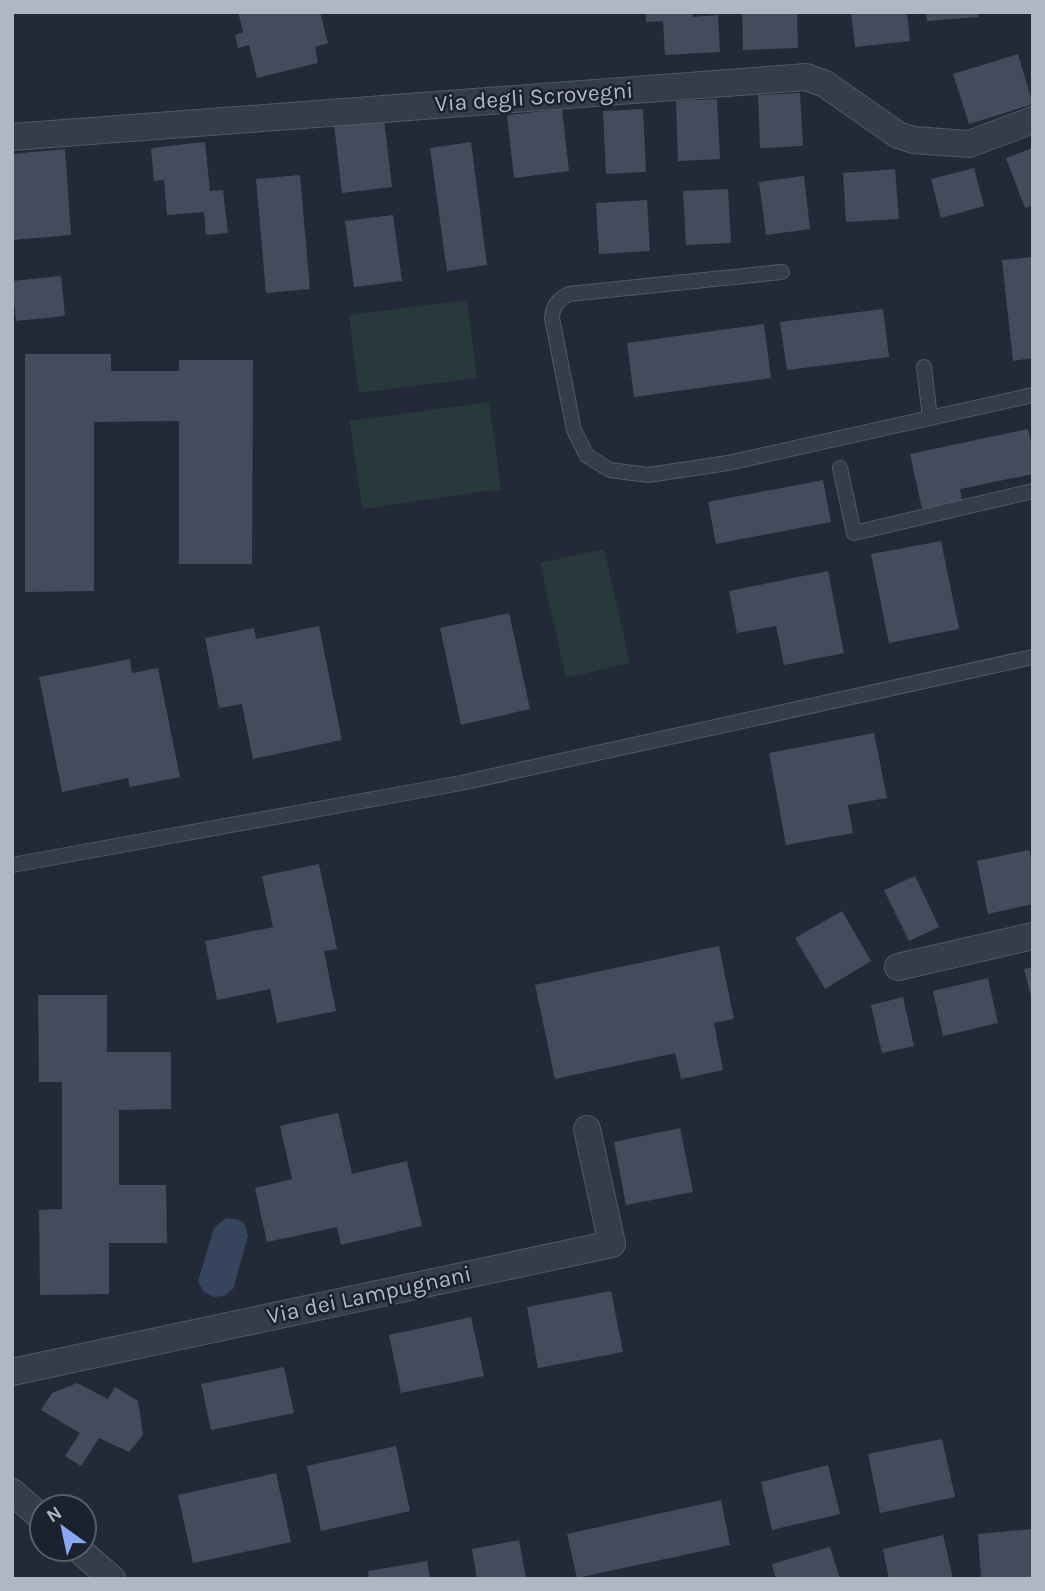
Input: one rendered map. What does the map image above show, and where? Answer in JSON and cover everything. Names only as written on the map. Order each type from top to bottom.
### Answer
[{"type":"street","name":"Via degli Scrovegni","points":[[12,137],[806,78],[825,84],[898,135],[914,139],[969,144],[1033,120]]},
{"type":"street","points":[[898,967],[1033,936]]},
{"type":"street","name":"Via dei Lampugnani","points":[[12,1372],[611,1244],[587,1129]]},
{"type":"street","points":[[12,1492],[28,1506]]},
{"type":"street","points":[[94,1563],[112,1579]]},
{"type":"lane","points":[[782,272],[569,293],[559,299],[553,308],[552,317],[573,430],[587,456],[610,470],[648,475],[728,463],[1033,395]]},
{"type":"lane","points":[[924,367],[930,418]]},
{"type":"lane","points":[[840,468],[854,533],[1033,491]]},
{"type":"lane","points":[[12,865],[461,783],[1033,657]]},
{"type":"shaded area","points":[[467,300],[477,378],[359,393],[349,315]]},
{"type":"shaded area","points":[[489,402],[501,489],[362,509],[350,421]]},
{"type":"shaded area","points":[[604,549],[630,663],[566,678],[540,563]]},
{"type":"water","points":[[226,1218],[240,1220],[245,1224],[248,1236],[233,1289],[224,1296],[213,1297],[203,1291],[198,1281],[214,1228]]},
{"type":"building","points":[[238,12],[320,12],[328,43],[315,47],[318,63],[257,78],[249,45],[238,48],[235,35],[243,32]]},
{"type":"building","points":[[646,12],[692,12],[693,17],[718,15],[720,52],[665,55],[663,21],[646,22]]},
{"type":"building","points":[[742,12],[797,12],[798,48],[743,50]]},
{"type":"building","points":[[851,12],[907,12],[910,41],[855,47]]},
{"type":"building","points":[[926,12],[978,12],[978,17],[927,21]]},
{"type":"building","points":[[1018,54],[1033,104],[969,124],[953,74]]},
{"type":"building","points":[[800,93],[803,146],[760,148],[758,95]]},
{"type":"building","points":[[717,99],[720,159],[678,161],[676,101]]},
{"type":"building","points":[[562,109],[569,171],[514,178],[507,115]]},
{"type":"building","points":[[643,109],[646,172],[606,174],[603,111]]},
{"type":"building","points":[[384,119],[392,187],[342,193],[334,124]]},
{"type":"building","points":[[205,142],[210,191],[223,190],[228,233],[206,235],[204,212],[167,215],[164,180],[154,181],[151,148]]},
{"type":"building","points":[[471,142],[487,265],[447,271],[430,148]]},
{"type":"building","points":[[1033,148],[1033,205],[1025,208],[1006,158]]},
{"type":"building","points":[[65,149],[71,235],[12,240],[12,154]]},
{"type":"building","points":[[974,168],[984,206],[941,218],[931,179]]},
{"type":"building","points":[[895,169],[899,219],[846,222],[843,173]]},
{"type":"building","points":[[300,175],[310,289],[266,293],[256,179]]},
{"type":"building","points":[[804,176],[810,229],[766,235],[759,182]]},
{"type":"building","points":[[728,189],[731,243],[686,245],[683,191]]},
{"type":"building","points":[[647,200],[650,251],[599,254],[596,203]]},
{"type":"building","points":[[393,215],[402,281],[354,287],[345,221]]},
{"type":"building","points":[[1033,257],[1033,358],[1013,361],[1002,260]]},
{"type":"building","points":[[61,276],[65,316],[16,321],[12,281]]},
{"type":"building","points":[[883,309],[889,357],[787,370],[780,322]]},
{"type":"building","points":[[764,324],[771,378],[634,397],[627,343]]},
{"type":"building","points":[[25,354],[111,354],[111,371],[179,371],[179,360],[253,360],[252,564],[179,564],[179,421],[94,422],[94,591],[25,592]]},
{"type":"building","points":[[1028,429],[1033,452],[1033,474],[960,489],[962,500],[922,509],[910,454]]},
{"type":"building","points":[[823,480],[831,522],[716,544],[708,502]]},
{"type":"building","points":[[941,541],[959,629],[889,643],[871,554]]},
{"type":"building","points":[[828,571],[844,653],[784,665],[776,626],[737,633],[729,591]]},
{"type":"building","points":[[509,613],[530,709],[461,725],[440,628]]},
{"type":"building","points":[[319,626],[342,740],[253,759],[242,704],[219,708],[205,638],[254,628],[256,639]]},
{"type":"building","points":[[130,659],[132,673],[158,668],[180,777],[130,787],[128,778],[62,792],[39,677]]},
{"type":"building","points":[[874,733],[887,798],[848,805],[853,833],[786,845],[769,753]]},
{"type":"building","points":[[1029,850],[1033,867],[1033,904],[988,914],[977,861]]},
{"type":"building","points":[[319,864],[337,949],[324,951],[336,1011],[277,1023],[270,989],[217,1000],[205,941],[273,927],[262,876]]},
{"type":"building","points":[[915,876],[939,927],[909,941],[884,890]]},
{"type":"building","points":[[842,911],[871,961],[825,989],[795,938]]},
{"type":"building","points":[[719,946],[734,1019],[714,1023],[723,1070],[681,1079],[675,1053],[555,1079],[535,985]]},
{"type":"building","points":[[1033,967],[1033,1000],[1032,1001],[1024,969]]},
{"type":"building","points":[[988,978],[998,1023],[943,1036],[933,991]]},
{"type":"building","points":[[38,995],[107,995],[107,1052],[171,1052],[171,1109],[119,1110],[119,1185],[166,1185],[167,1243],[109,1243],[109,1294],[40,1295],[39,1210],[62,1209],[62,1082],[39,1082]]},
{"type":"building","points":[[903,997],[914,1046],[882,1053],[871,1005]]},
{"type":"building","points":[[338,1113],[352,1174],[407,1161],[422,1226],[341,1245],[337,1227],[267,1242],[255,1188],[292,1179],[280,1126]]},
{"type":"building","points":[[680,1128],[693,1192],[626,1205],[614,1142]]},
{"type":"building","points":[[611,1291],[623,1352],[538,1368],[527,1307]]},
{"type":"building","points":[[471,1317],[484,1376],[401,1393],[389,1335]]},
{"type":"building","points":[[284,1367],[294,1413],[211,1430],[201,1384]]},
{"type":"building","points":[[77,1383],[108,1399],[115,1387],[138,1401],[143,1435],[129,1452],[99,1438],[81,1466],[65,1456],[80,1433],[41,1410],[52,1393]]},
{"type":"building","points":[[942,1439],[955,1497],[880,1513],[868,1454]]},
{"type":"building","points":[[396,1446],[410,1511],[321,1531],[307,1466]]},
{"type":"building","points":[[828,1465],[840,1514],[772,1530],[761,1482]]},
{"type":"building","points":[[276,1473],[291,1542],[193,1563],[178,1495]]},
{"type":"building","points":[[721,1500],[730,1545],[577,1578],[567,1534]]},
{"type":"building","points":[[1033,1529],[1033,1579],[981,1579],[978,1534]]},
{"type":"building","points":[[943,1535],[953,1579],[889,1579],[883,1549]]},
{"type":"building","points":[[519,1540],[526,1579],[477,1579],[472,1549]]},
{"type":"building","points":[[830,1547],[840,1579],[776,1579],[772,1564]]},
{"type":"building","points":[[427,1561],[430,1579],[369,1579],[368,1571]]}]
